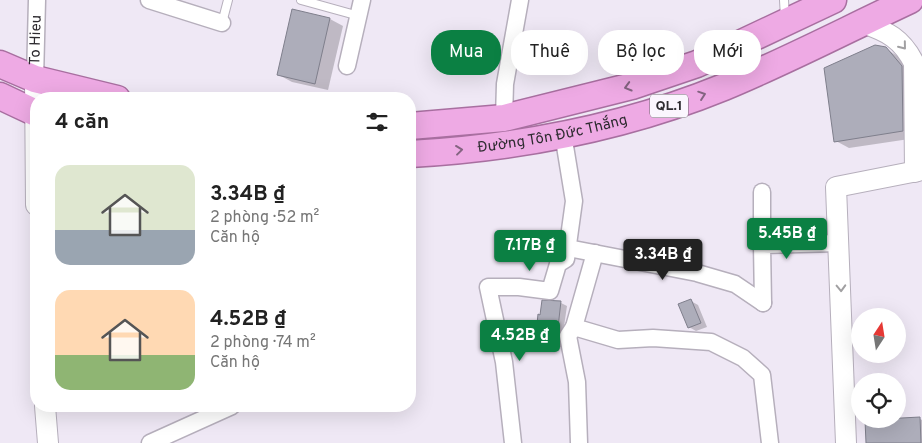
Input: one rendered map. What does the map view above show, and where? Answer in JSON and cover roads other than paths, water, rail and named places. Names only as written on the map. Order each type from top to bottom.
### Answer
[{"type":"highway","name":"Đường Tôn Đức Thắng","points":[[416,125],[504,118],[632,86],[697,64],[785,12],[833,0]]},
{"type":"highway","name":"Đường Tôn Đức Thắng","points":[[416,153],[498,145],[562,134],[646,114],[724,87],[910,0]]},
{"type":"highway","points":[[0,64],[35,79],[88,92]]},
{"type":"highway","points":[[0,96],[30,110]]},
{"type":"street","name":"To Hieu","points":[[35,79],[37,0]]},
{"type":"street","points":[[149,0],[222,23]]},
{"type":"street","points":[[347,66],[362,0]]},
{"type":"street","points":[[504,118],[505,84],[520,0]]},
{"type":"street","points":[[846,443],[836,187],[918,171],[914,63],[908,50],[897,38],[886,31],[862,23]]},
{"type":"street","points":[[35,79],[35,92]]},
{"type":"street","points":[[513,443],[504,362],[488,287],[518,287],[550,291],[558,264],[566,259],[574,201],[562,134]]},
{"type":"street","points":[[568,248],[697,273],[735,284],[763,303],[762,192]]},
{"type":"street","points":[[762,245],[839,243]]},
{"type":"street","points":[[579,443],[577,382],[568,336],[574,327],[594,252]]},
{"type":"street","points":[[574,327],[618,340],[653,338],[711,342],[743,358],[762,375],[770,443]]},
{"type":"street","points":[[45,412],[48,443]]},
{"type":"street","points":[[154,442],[219,412]]},
{"type":"lane","points":[[222,23],[228,0]]},
{"type":"lane","points":[[301,0],[359,16]]}]
